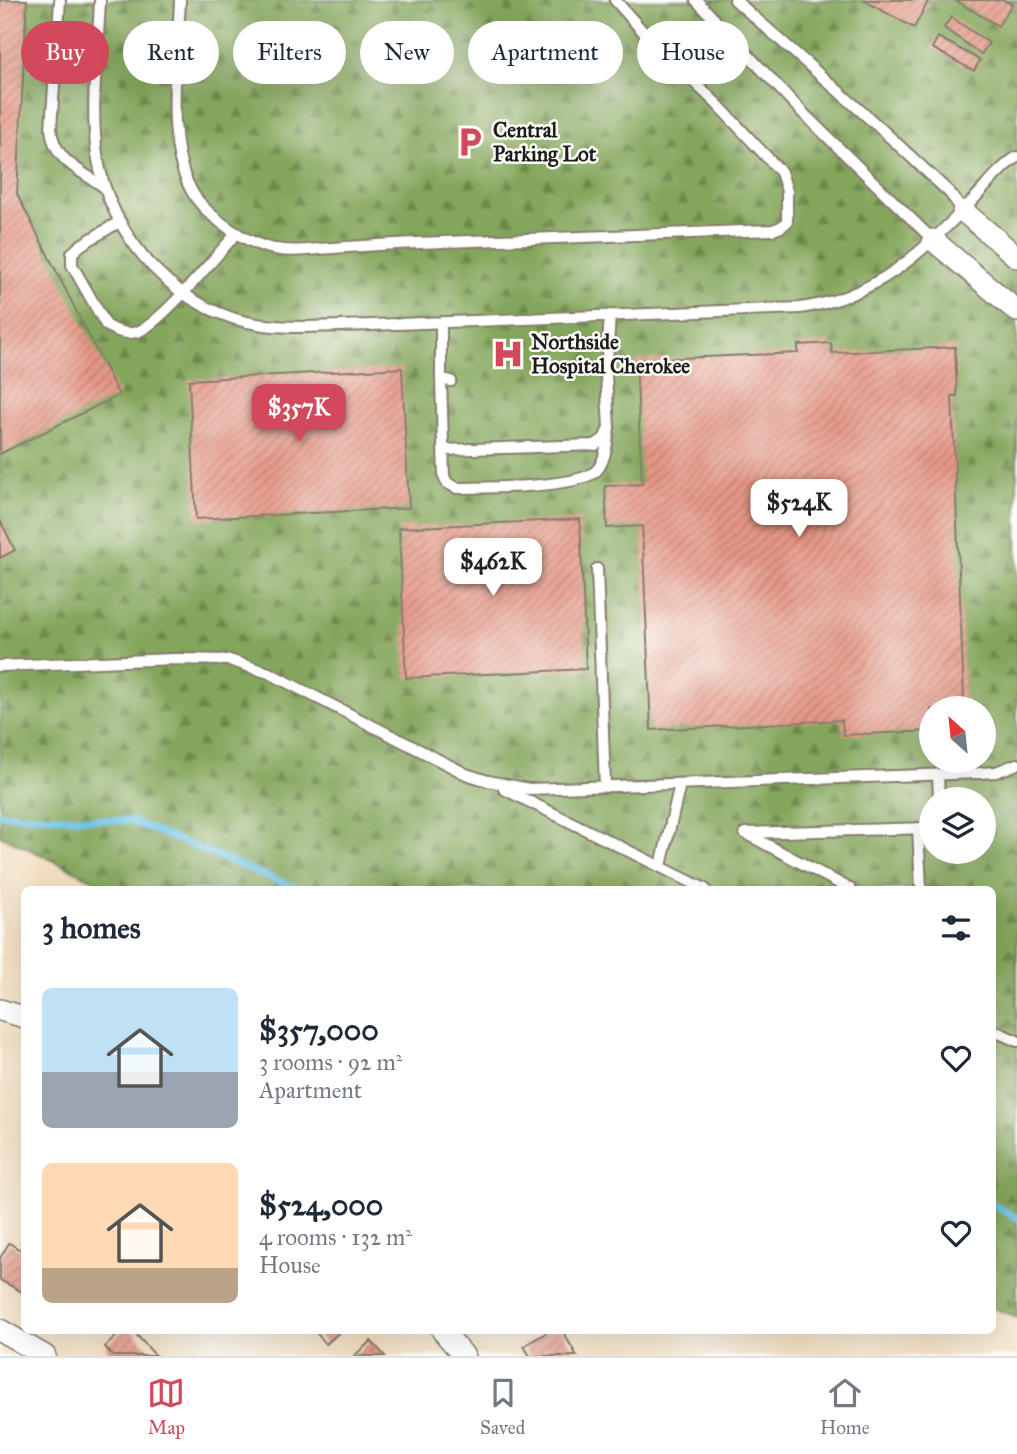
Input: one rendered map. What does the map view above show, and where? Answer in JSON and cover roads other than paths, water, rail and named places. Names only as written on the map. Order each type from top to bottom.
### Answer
[{"type":"street","points":[[963,211],[1017,257]]},
{"type":"street","points":[[933,240],[1017,311]]},
{"type":"street","points":[[0,1010],[21,1016]]},
{"type":"street","points":[[0,1330],[45,1356]]},
{"type":"street","points":[[445,1334],[464,1356]]},
{"type":"lane","points":[[60,0],[52,143],[58,155],[104,187]]},
{"type":"lane","points":[[100,0],[95,123],[97,153],[104,187],[119,222],[136,249],[182,292],[226,317],[263,325],[301,327],[441,322],[800,308],[826,304],[850,297],[883,279],[933,240],[1017,157]]},
{"type":"lane","points":[[180,0],[175,114],[179,155],[185,177],[195,197],[213,217],[237,233],[272,249],[292,251],[773,230],[781,227],[787,222],[787,191],[781,172],[716,103],[654,44],[615,0]]},
{"type":"lane","points":[[696,0],[803,113],[933,240]]},
{"type":"lane","points":[[735,0],[950,192],[963,211]]},
{"type":"lane","points":[[119,222],[80,245],[72,253],[72,265],[106,325],[127,333],[138,331],[158,320],[237,233]]},
{"type":"lane","points":[[441,322],[446,380],[444,476],[447,483],[457,488],[575,482],[596,471],[604,456],[609,428],[606,375],[610,315]]},
{"type":"lane","points":[[443,450],[595,445],[604,439],[609,428]]},
{"type":"lane","points":[[597,569],[605,787]]},
{"type":"lane","points":[[0,666],[174,659],[229,660],[269,673],[438,761],[488,781],[699,886]]},
{"type":"lane","points":[[996,772],[1017,764]]},
{"type":"lane","points":[[488,781],[529,789],[939,774],[939,787]]},
{"type":"lane","points":[[661,866],[680,784]]},
{"type":"lane","points":[[844,886],[745,833],[918,828],[921,886]]},
{"type":"lane","points":[[996,1032],[1017,1041]]},
{"type":"waterway","points":[[0,814],[131,821],[291,886]]},
{"type":"waterway","points":[[996,1206],[1017,1218]]},
{"type":"place","name":"Central Parking Lot","points":[[470,142]]},
{"type":"place","name":"Northside Hospital Cherokee","points":[[508,354]]}]
